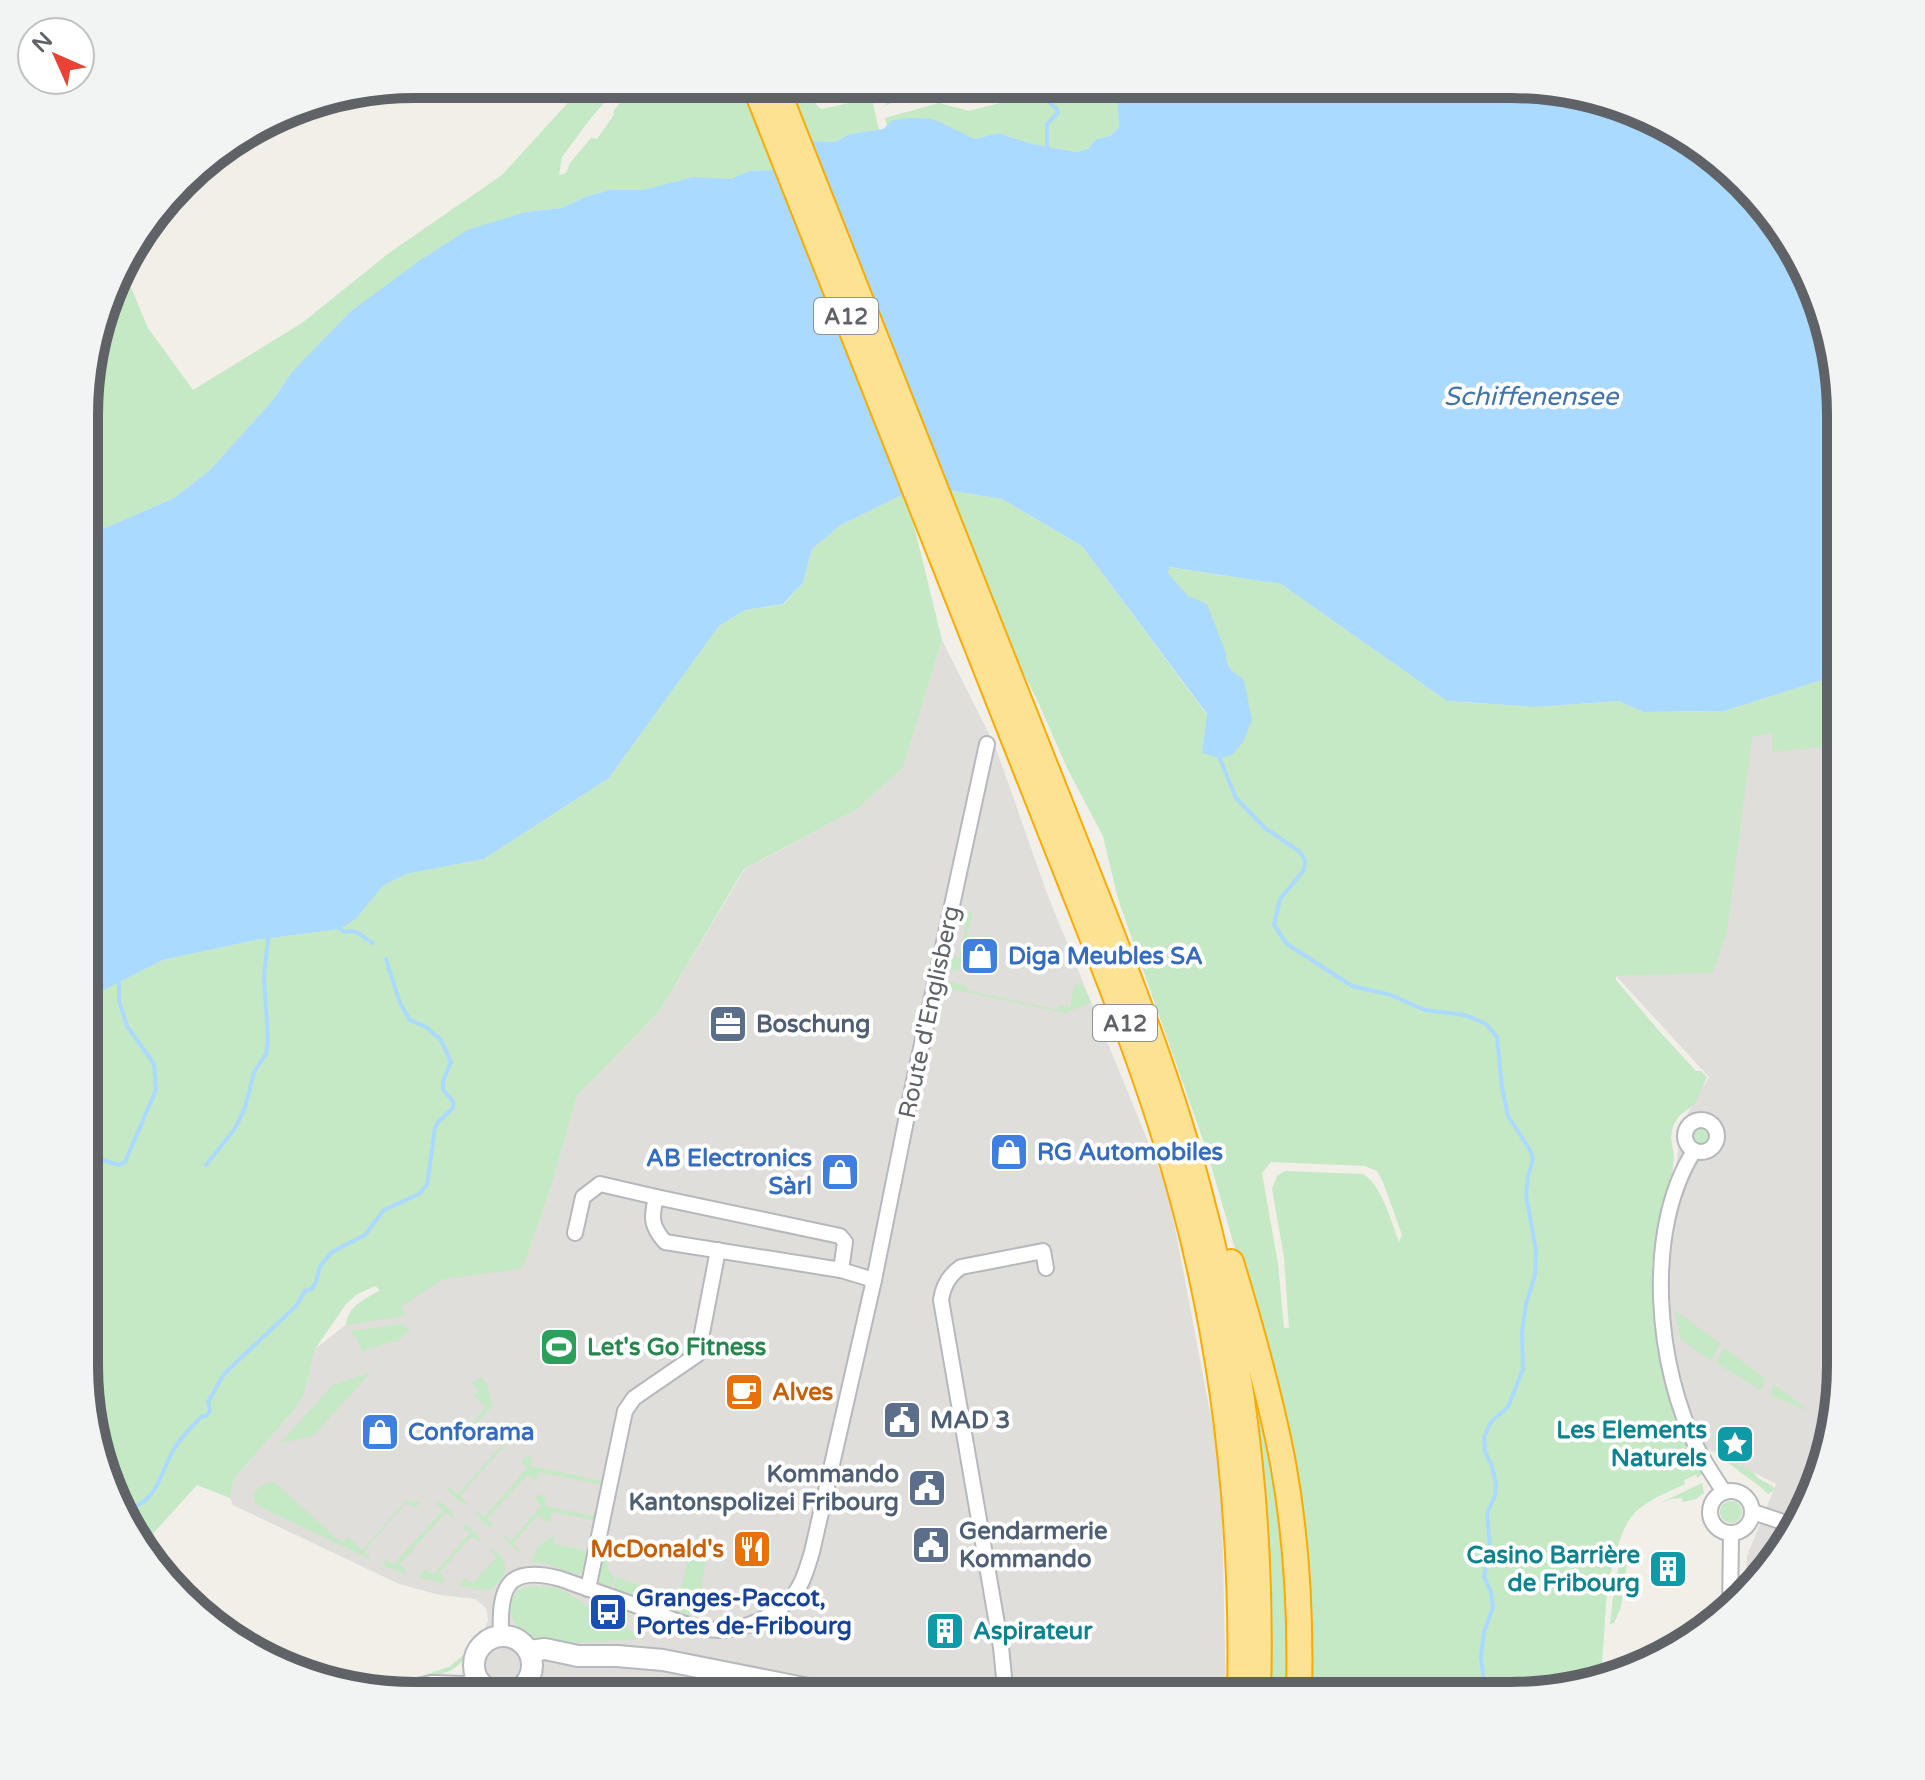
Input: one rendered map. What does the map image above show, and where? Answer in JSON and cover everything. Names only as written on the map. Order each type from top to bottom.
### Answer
[{"type":"highway","name":"A12","points":[[760,98],[1123,962],[1166,1083],[1205,1211],[1239,1377],[1256,1547],[1258,1682]]},
{"type":"highway","name":"A12","points":[[780,98],[1130,1034],[1169,1151],[1190,1227],[1217,1358],[1232,1470],[1240,1594],[1240,1682]]},
{"type":"highway","points":[[1166,1083],[1220,1224],[1271,1407],[1292,1521],[1301,1645],[1300,1682]]},
{"type":"main road","points":[[478,1674],[476,1656],[486,1642],[501,1636],[517,1639],[530,1660]]},
{"type":"main road","points":[[525,1682],[530,1660],[545,1649],[578,1656],[663,1660],[774,1682]]},
{"type":"main road","points":[[439,1682],[460,1669],[478,1674],[486,1682]]},
{"type":"street","name":"Route d'Englisberg","points":[[501,1636],[501,1599],[510,1582],[517,1578],[552,1576],[693,1626],[720,1630],[739,1628],[776,1611],[804,1578],[874,1280],[987,744]]},
{"type":"street","points":[[1694,1151],[1683,1169],[1666,1218],[1660,1292],[1673,1382],[1698,1449],[1724,1492]]},
{"type":"street","points":[[575,1233],[583,1197],[600,1184],[840,1236],[845,1242],[841,1270]]},
{"type":"street","points":[[656,1197],[652,1214],[654,1230],[665,1242],[841,1270],[874,1280]]},
{"type":"street","points":[[588,1589],[625,1411],[634,1398],[698,1354],[718,1250]]},
{"type":"street","points":[[1003,1682],[1001,1647],[941,1300],[951,1274],[961,1267],[1043,1251],[1046,1268]]},
{"type":"street","points":[[1733,1491],[1741,1493],[1751,1504],[1753,1512],[1746,1528],[1731,1534],[1720,1531],[1710,1516],[1712,1502],[1724,1492],[1733,1491]]},
{"type":"street","points":[[1753,1512],[1786,1523]]},
{"type":"street","points":[[1730,1592],[1731,1534]]},
{"type":"shaded area","points":[[942,640],[995,746],[1048,896],[1168,1191],[1221,1470],[1226,1682],[468,1682],[465,1678],[467,1652],[484,1632],[488,1620],[486,1608],[475,1599],[440,1595],[399,1584],[233,1505],[230,1498],[234,1479],[295,1409],[304,1394],[315,1349],[357,1316],[443,1276],[527,1257],[577,1096],[659,1012],[745,869],[857,809],[903,768]]},
{"type":"shaded area","points":[[1751,728],[1827,739],[1827,1365],[1824,1407],[1816,1447],[1803,1486],[1785,1524],[1746,1576],[1747,1556],[1776,1484],[1706,1448],[1676,1382],[1662,1289],[1681,1125],[1709,1077],[1616,976],[1713,972]]},
{"type":"green space","points":[[572,98],[610,98],[562,157],[559,175],[566,173],[570,163],[591,138],[597,139],[625,98],[814,98],[814,102],[821,109],[868,99],[872,100],[879,130],[850,134],[835,142],[813,141],[771,170],[749,171],[732,179],[677,181],[643,190],[610,190],[561,208],[526,212],[292,372],[272,401],[210,470],[174,498],[98,531],[101,373],[109,333],[128,281],[148,328],[193,390],[302,323],[389,253],[502,175]]},
{"type":"green space","points":[[1020,98],[1117,98],[1119,127],[1110,136],[1096,139],[1088,149],[1076,152],[1032,144],[998,133],[975,139],[918,120],[895,121],[887,126],[885,118],[939,103],[969,111]]},
{"type":"green space","points":[[947,490],[1002,499],[1082,546],[1207,715],[1202,753],[1228,668],[1188,597],[1168,573],[1168,567],[1281,584],[1447,701],[1536,707],[1619,701],[1643,712],[1724,711],[1827,681],[1827,746],[1772,752],[1772,733],[1752,737],[1727,931],[1713,973],[1616,976],[1616,980],[1660,1032],[1696,1071],[1707,1077],[1695,1104],[1679,1116],[1673,1126],[1672,1177],[1659,1216],[1652,1266],[1654,1320],[1663,1378],[1679,1428],[1702,1474],[1698,1478],[1696,1475],[1684,1480],[1685,1484],[1641,1507],[1627,1524],[1608,1575],[1602,1668],[1572,1676],[1510,1682],[1267,1682],[1268,1550],[1259,1431],[1258,1329],[1207,1151],[1118,899],[1103,836],[1068,770],[1011,648]],"holes":[[[1271,1162],[1365,1166],[1377,1171],[1402,1235],[1399,1242],[1381,1195],[1363,1174],[1285,1171],[1277,1176],[1272,1189],[1284,1257],[1289,1328],[1284,1328],[1278,1264],[1262,1173]]]},
{"type":"green space","points":[[906,493],[942,640],[903,768],[857,809],[744,869],[659,1012],[577,1096],[552,1184],[520,1269],[443,1279],[401,1307],[406,1316],[346,1325],[354,1308],[380,1290],[375,1286],[356,1295],[346,1304],[315,1349],[304,1394],[295,1409],[234,1479],[230,1498],[197,1485],[150,1539],[115,1467],[104,1427],[99,1386],[98,992],[163,960],[256,940],[340,929],[356,919],[383,886],[406,874],[484,859],[609,778],[719,626],[745,610],[784,604],[803,583],[812,549],[841,525]]},
{"type":"green space","points":[[973,910],[959,972],[952,970],[948,964],[950,957],[959,958],[966,924],[957,921]]},
{"type":"green space","points":[[946,981],[967,986],[966,990],[1058,1010],[1059,1005],[1070,1007],[1074,986],[1082,983],[1091,1003],[1064,1013],[941,987]]},
{"type":"green space","points":[[1701,1126],[1708,1129],[1711,1136],[1708,1143],[1701,1146],[1694,1143],[1691,1136],[1694,1129]]},
{"type":"green space","points":[[1674,1310],[1720,1343],[1711,1361],[1681,1339]]},
{"type":"green space","points":[[402,1324],[411,1331],[399,1340],[362,1351],[350,1331]]},
{"type":"green space","points":[[1724,1348],[1765,1378],[1762,1391],[1716,1363]]},
{"type":"green space","points":[[371,1372],[313,1436],[280,1443],[333,1385]]},
{"type":"green space","points":[[481,1377],[486,1382],[493,1405],[470,1431],[476,1438],[473,1438],[466,1430],[486,1407],[474,1396],[479,1390],[472,1384]]},
{"type":"green space","points":[[1773,1384],[1810,1411],[1771,1396]]},
{"type":"green space","points":[[509,1421],[516,1425],[523,1436],[522,1441],[512,1437],[460,1496],[467,1503],[463,1504],[448,1489],[458,1494],[514,1431],[506,1424]]},
{"type":"green space","points":[[526,1456],[532,1457],[531,1466],[602,1481],[605,1470],[601,1496],[601,1485],[539,1472],[536,1481],[527,1475],[487,1519],[494,1526],[489,1527],[476,1515],[477,1511],[484,1517],[527,1468],[521,1461]]},
{"type":"green space","points":[[1728,1462],[1751,1470],[1775,1489],[1768,1494]]},
{"type":"green space","points":[[273,1481],[342,1543],[348,1537],[362,1550],[406,1501],[421,1502],[414,1508],[406,1503],[364,1551],[370,1559],[255,1503],[254,1493]]},
{"type":"green space","points":[[1702,1483],[1704,1493],[1696,1499],[1683,1502],[1682,1498],[1670,1499],[1658,1504]]},
{"type":"green space","points":[[538,1495],[546,1496],[545,1506],[594,1516],[597,1506],[600,1506],[594,1532],[594,1520],[552,1512],[550,1521],[546,1522],[538,1515],[513,1543],[520,1550],[517,1551],[502,1536],[511,1541],[541,1506],[535,1499]]},
{"type":"green space","points":[[1731,1501],[1739,1504],[1742,1512],[1739,1520],[1731,1523],[1723,1520],[1720,1512],[1723,1504]]},
{"type":"green space","points":[[441,1502],[454,1514],[453,1518],[446,1512],[400,1564],[407,1571],[404,1574],[382,1565],[387,1560],[393,1565],[443,1510],[436,1503]]},
{"type":"green space","points":[[464,1525],[468,1525],[480,1542],[472,1536],[439,1573],[446,1580],[443,1583],[418,1578],[426,1569],[433,1575],[470,1533]]},
{"type":"green space","points":[[555,1536],[554,1544],[588,1551],[590,1542],[592,1545],[586,1566],[577,1575],[533,1562],[538,1548]]},
{"type":"green space","points":[[690,1548],[708,1552],[701,1586],[705,1593],[701,1595],[694,1613],[689,1615],[614,1588],[617,1577],[679,1600]]},
{"type":"green space","points":[[491,1549],[502,1558],[505,1566],[504,1575],[496,1585],[485,1590],[459,1585],[464,1578],[472,1584],[497,1557]]},
{"type":"green space","points":[[607,1552],[607,1567],[614,1578],[610,1587],[601,1584],[599,1576],[604,1553]]},
{"type":"green space","points":[[1622,1555],[1628,1556],[1621,1607],[1614,1623],[1610,1624],[1615,1581]]},
{"type":"green space","points":[[546,1586],[558,1588],[646,1639],[544,1644],[526,1636],[514,1620],[512,1601],[519,1590]]},
{"type":"green space","points":[[467,1652],[461,1663],[450,1671],[413,1682],[393,1681],[422,1676],[449,1667]]},
{"type":"water","name":"Schiffenensee","points":[[1117,98],[1531,99],[1572,104],[1631,122],[1669,140],[1703,163],[1748,206],[1785,256],[1803,294],[1821,353],[1827,415],[1827,681],[1724,711],[1643,712],[1619,701],[1536,707],[1447,701],[1281,584],[1169,567],[1168,573],[1188,596],[1207,604],[1228,666],[1244,680],[1252,720],[1243,742],[1232,755],[1219,758],[1202,753],[1207,714],[1082,546],[1002,499],[947,490],[906,493],[841,525],[812,549],[803,583],[783,604],[745,610],[719,626],[609,778],[484,859],[406,874],[383,886],[356,919],[340,929],[256,940],[163,960],[98,992],[98,531],[174,498],[210,470],[272,401],[292,372],[350,312],[467,230],[526,212],[561,208],[610,190],[643,190],[694,177],[731,179],[749,171],[771,170],[786,161],[802,143],[835,142],[850,134],[883,129],[893,120],[933,119],[975,139],[998,133],[1032,144],[1076,152],[1088,149],[1096,139],[1110,136],[1119,127]]},
{"type":"waterway","points":[[1044,98],[1058,113],[1047,124],[1047,147]]},
{"type":"waterway","points":[[1218,754],[1236,798],[1265,828],[1300,852],[1305,860],[1304,870],[1280,899],[1274,925],[1287,944],[1352,986],[1391,995],[1425,1010],[1465,1015],[1486,1024],[1497,1037],[1508,1116],[1533,1159],[1526,1195],[1536,1251],[1535,1275],[1522,1332],[1523,1369],[1508,1407],[1491,1422],[1484,1437],[1485,1452],[1496,1484],[1495,1496],[1487,1513],[1490,1547],[1484,1577],[1493,1607],[1484,1632],[1482,1682]]},
{"type":"waterway","points":[[340,929],[357,933],[373,943]]},
{"type":"waterway","points":[[206,1165],[234,1130],[245,1108],[254,1072],[266,1054],[264,976],[268,939]]},
{"type":"waterway","points":[[132,1507],[151,1495],[178,1442],[210,1411],[208,1402],[224,1374],[296,1306],[305,1291],[312,1289],[320,1266],[332,1252],[365,1235],[384,1210],[419,1194],[427,1185],[435,1128],[453,1108],[453,1101],[443,1090],[443,1081],[451,1062],[441,1040],[426,1027],[410,1020],[400,1003],[386,959]]},
{"type":"waterway","points":[[99,1159],[119,1165],[125,1162],[156,1090],[154,1064],[127,1026],[119,1001],[119,983]]},
{"type":"place","name":"Diga Meubles SA","points":[[980,956]]},
{"type":"place","name":"Boschung","points":[[728,1024]]},
{"type":"place","name":"RG Automobiles","points":[[1009,1152]]},
{"type":"place","name":"AB Electronics Sàrl","points":[[840,1172]]},
{"type":"place","name":"Let's Go Fitness","points":[[559,1347]]},
{"type":"place","name":"Alves","points":[[744,1392]]},
{"type":"place","name":"MAD 3","points":[[902,1420]]},
{"type":"place","name":"Conforama","points":[[380,1432]]},
{"type":"place","name":"Les Elements Naturels","points":[[1735,1444]]},
{"type":"place","name":"Kommando Kantonspolizei Fribourg","points":[[927,1488]]},
{"type":"place","name":"Gendarmerie Kommando","points":[[931,1545]]},
{"type":"place","name":"McDonald's","points":[[752,1549]]},
{"type":"place","name":"Casino Barrière de Fribourg","points":[[1668,1569]]},
{"type":"place","name":"Granges-Paccot, Portes de-Fribourg","points":[[608,1612]]},
{"type":"place","name":"Aspirateur","points":[[945,1631]]}]
